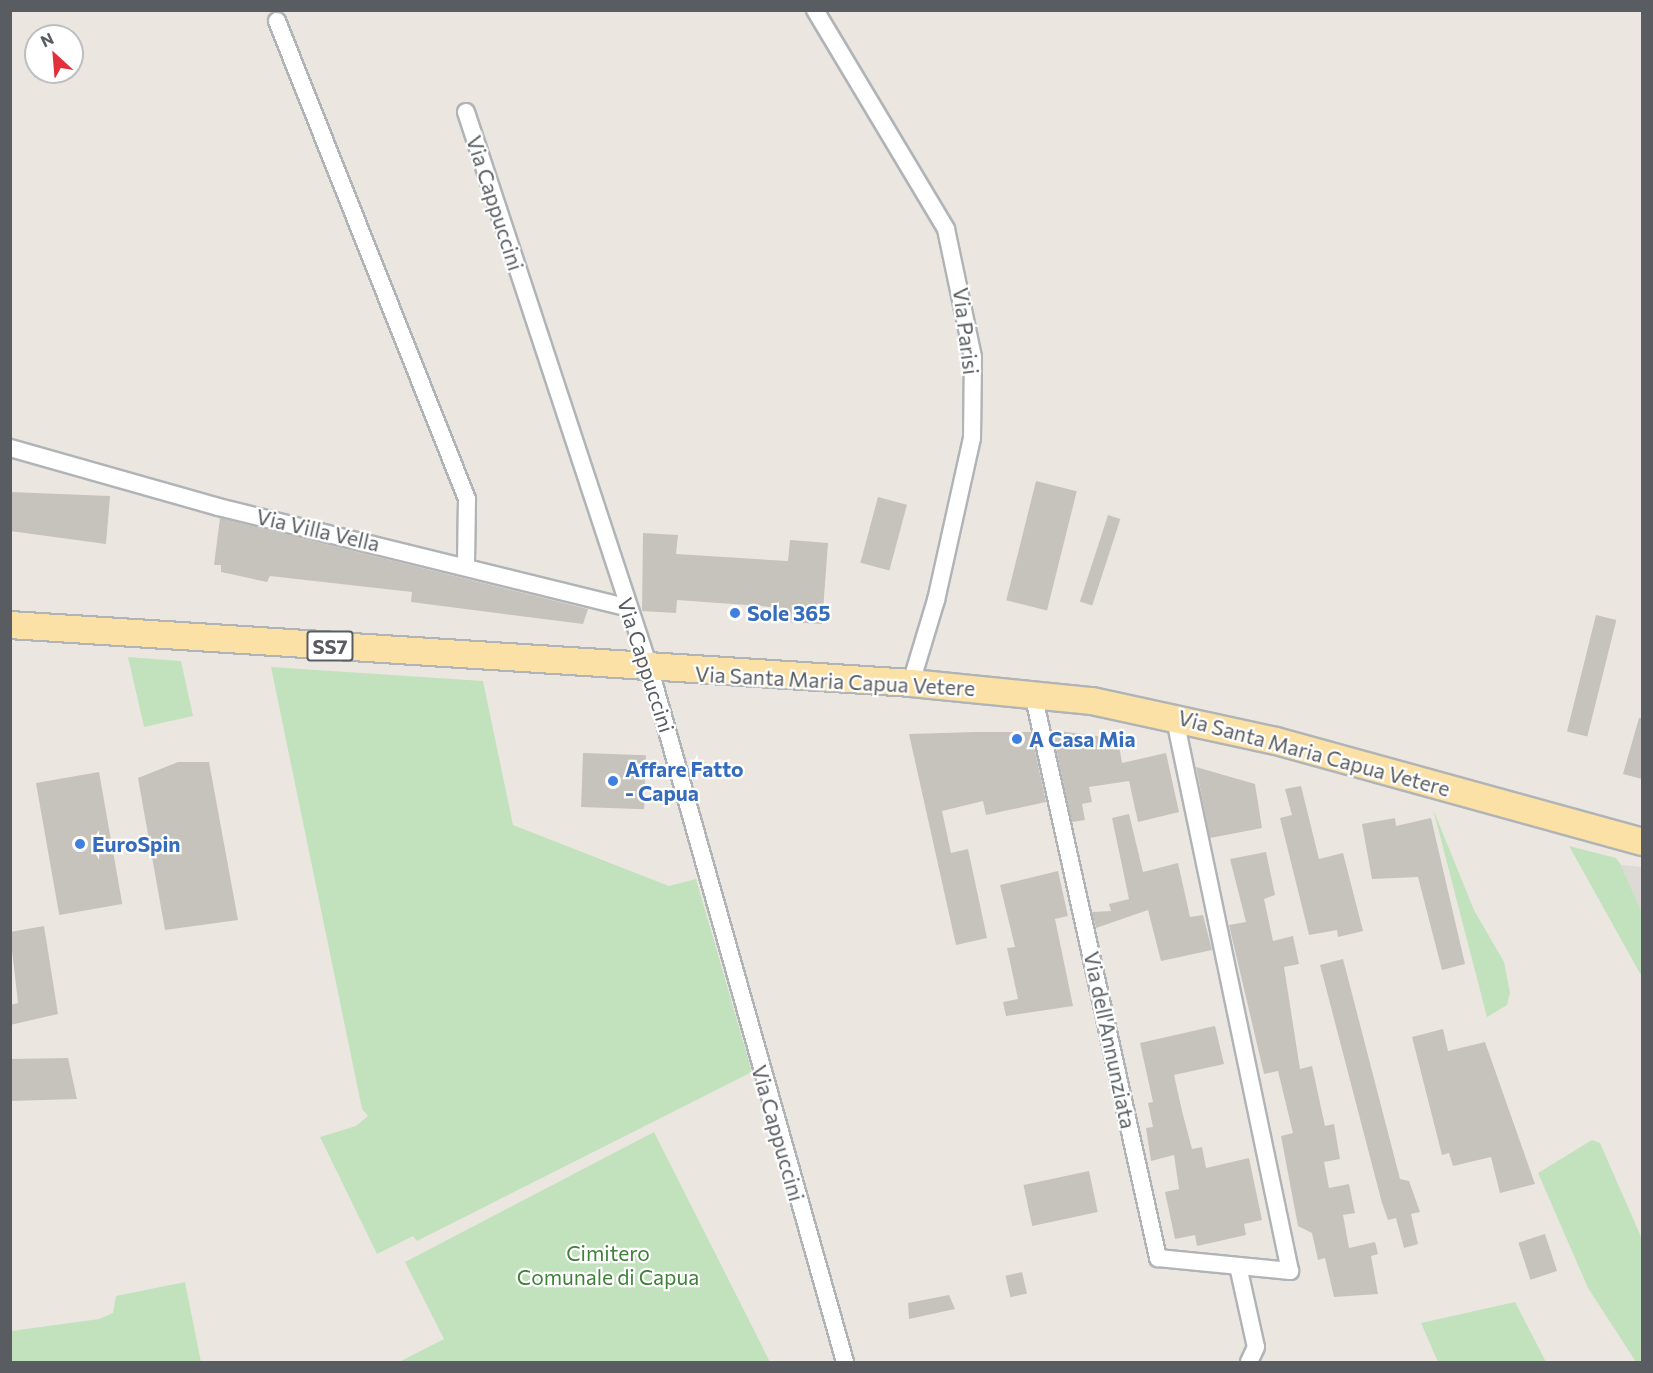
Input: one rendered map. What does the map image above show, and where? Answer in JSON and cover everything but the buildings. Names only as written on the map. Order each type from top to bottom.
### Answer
[{"type":"main road","name":"Via Santa Maria Capua Vetere","points":[[10,625],[650,670],[911,683],[1034,693],[1174,716],[1642,842]]},
{"type":"street","name":"Via Parisi","points":[[814,10],[946,229],[973,357],[972,438],[936,600],[911,683]]},
{"type":"street","points":[[277,21],[467,499],[466,566]]},
{"type":"street","name":"Via Cappuccini","points":[[466,112],[650,670],[845,1362]]},
{"type":"street","name":"Via Villa Vella","points":[[10,448],[218,507],[466,566],[628,608]]},
{"type":"street","name":"Via dell'Annunziata","points":[[1034,693],[1158,1258],[1290,1271],[1174,716]]},
{"type":"street","points":[[1238,1266],[1252,1355],[1263,1362]]},
{"type":"shaded area","points":[[1621,865],[1642,867],[1642,913]]},
{"type":"green space","points":[[128,657],[181,661],[193,716],[144,727]]},
{"type":"green space","points":[[271,667],[483,681],[513,825],[669,886],[696,879],[752,1072],[417,1241],[413,1236],[377,1254],[320,1137],[356,1126],[368,1116],[362,1109]]},
{"type":"green space","points":[[1433,809],[1474,910],[1504,962],[1510,993],[1507,1005],[1487,1017]]},
{"type":"green space","points":[[1569,846],[1616,858],[1621,865],[1642,913],[1642,977]]},
{"type":"green space","name":"Cimitero Comunale di Capua","points":[[654,1132],[770,1362],[399,1362],[444,1339],[405,1262]]},
{"type":"green space","points":[[1592,1140],[1600,1143],[1642,1239],[1642,1362],[1636,1362],[1588,1288],[1538,1173]]},
{"type":"green space","points":[[185,1282],[201,1362],[11,1362],[11,1331],[99,1319],[113,1313],[116,1296]]},
{"type":"green space","points":[[1515,1302],[1546,1362],[1438,1362],[1421,1323]]},
{"type":"place","name":"Sole 365","points":[[735,613]]},
{"type":"place","name":"A Casa Mia","points":[[1017,739]]},
{"type":"place","name":"Affare Fatto - Capua","points":[[613,781]]},
{"type":"place","name":"EuroSpin","points":[[80,844]]}]
